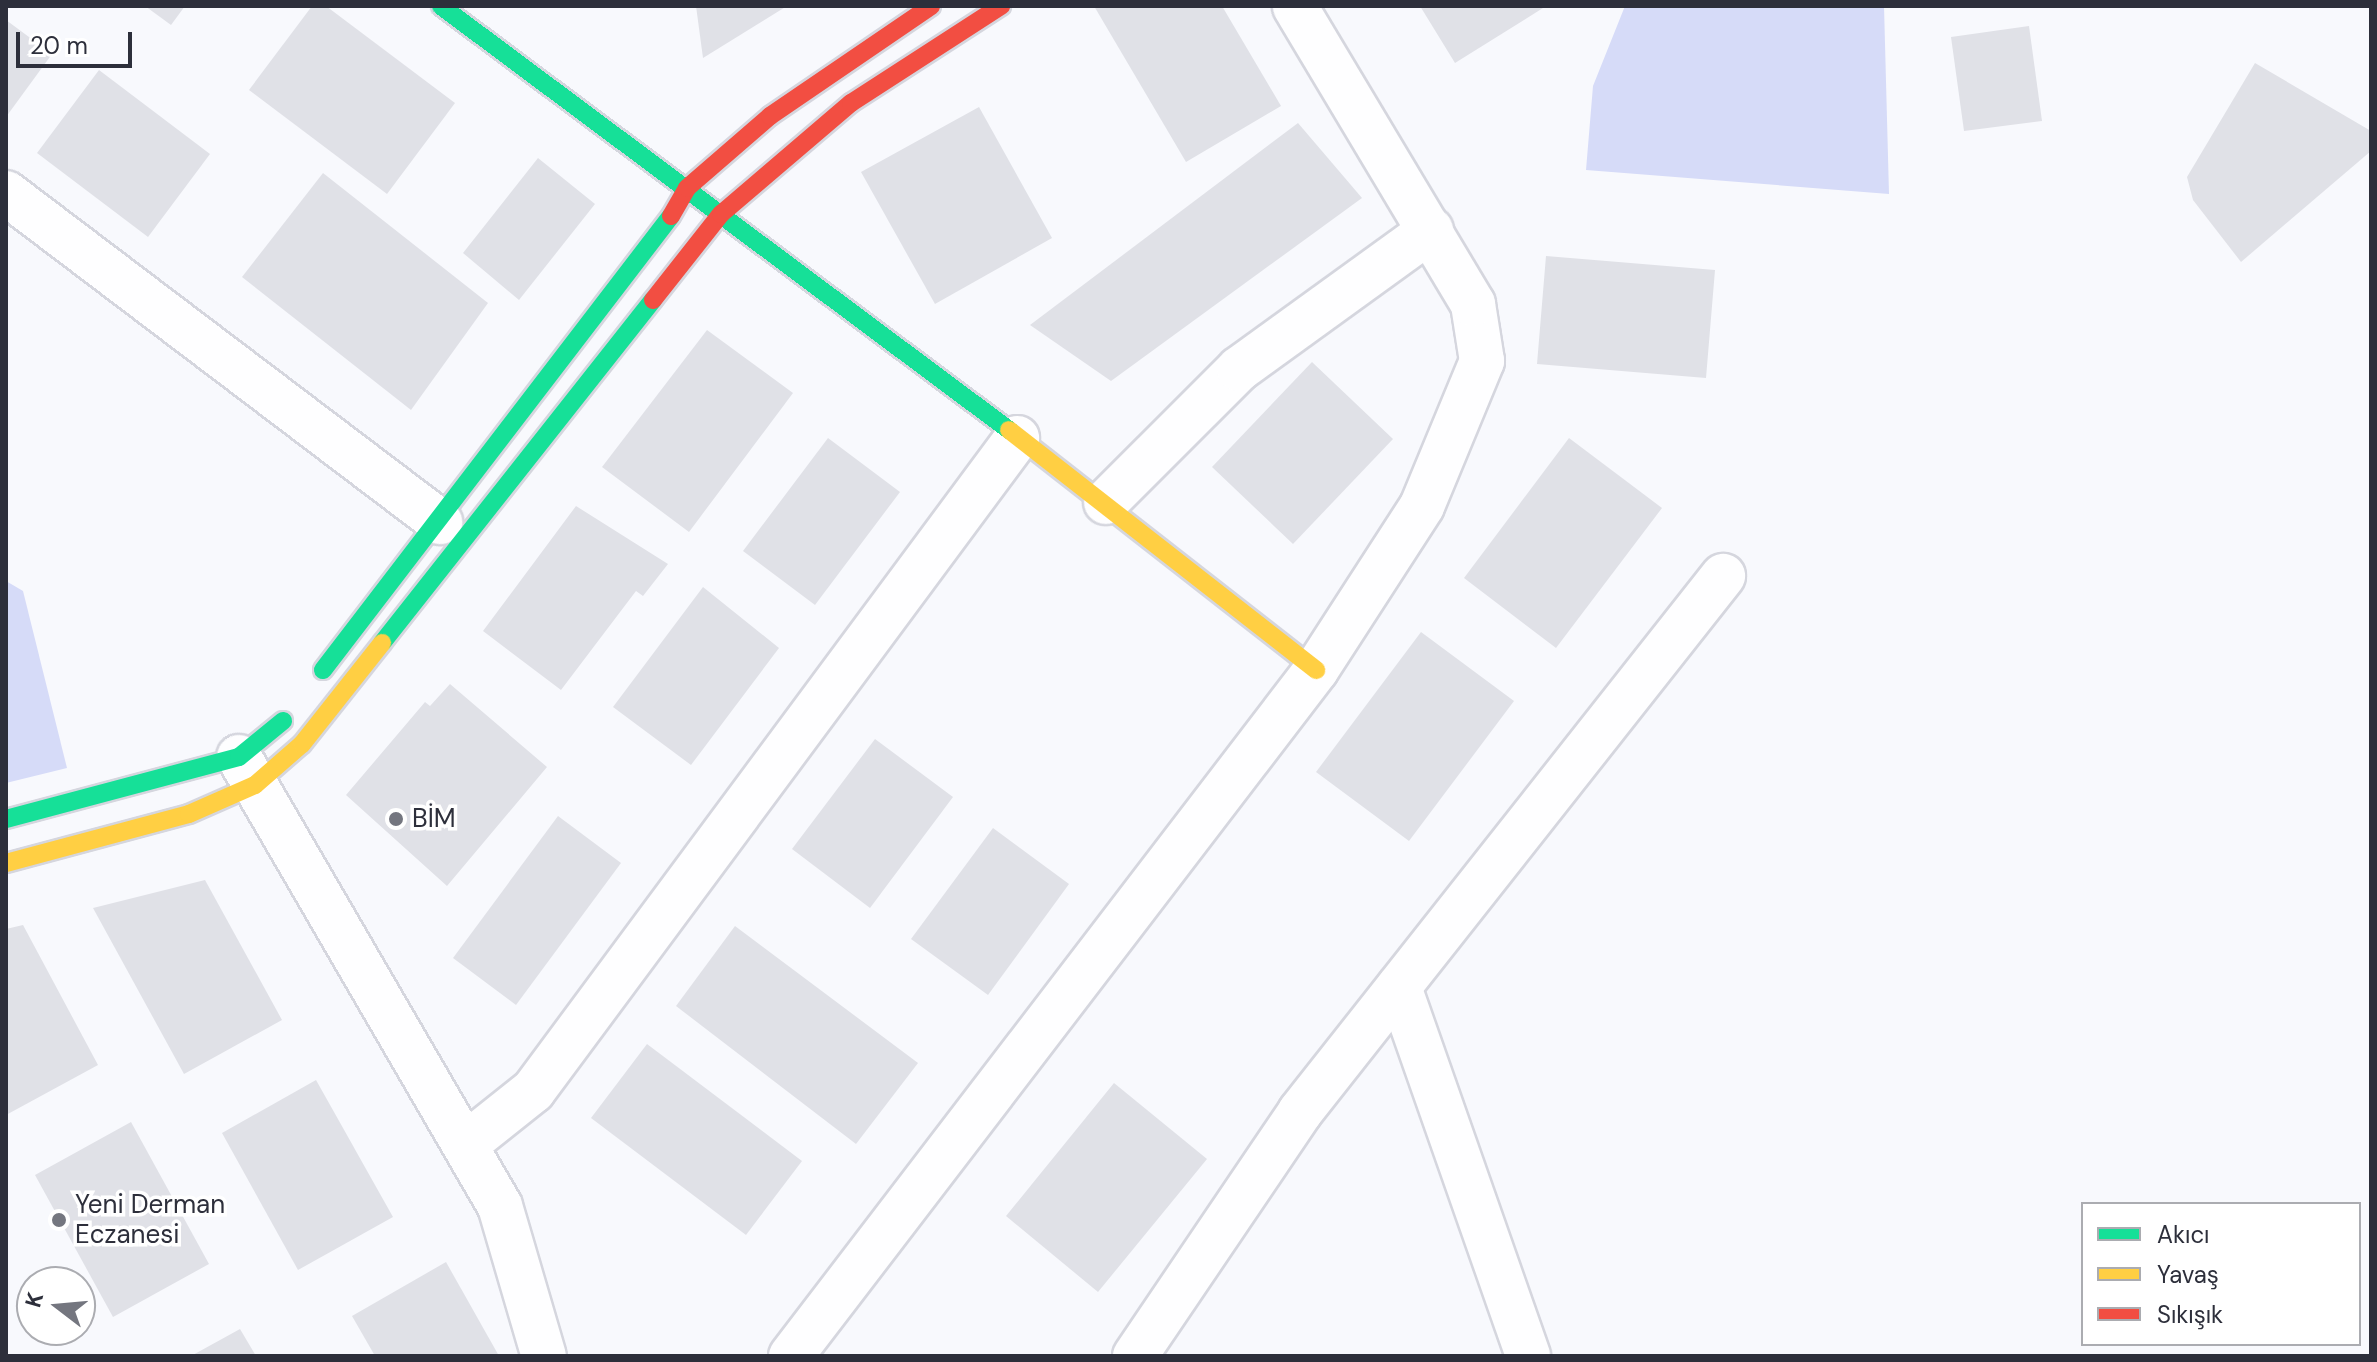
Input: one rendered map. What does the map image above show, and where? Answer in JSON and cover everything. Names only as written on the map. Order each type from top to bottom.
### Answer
[{"type":"main road","points":[[441,6],[1106,502],[1316,670]]},
{"type":"main road","points":[[312,685],[663,230],[687,188],[770,116],[931,6]]},
{"type":"main road","points":[[6,863],[189,814],[247,771],[302,744],[721,214],[851,103],[1001,6]]},
{"type":"main road","points":[[6,819],[247,771],[292,710]]},
{"type":"street","points":[[791,1356],[1316,670],[1422,506],[1482,361],[1473,304],[1295,6]]},
{"type":"street","points":[[6,193],[440,522]]},
{"type":"street","points":[[1106,502],[1239,369],[1431,230]]},
{"type":"street","points":[[465,1145],[533,1091],[1017,438]]},
{"type":"street","points":[[1135,1356],[1300,1112],[1723,576]]},
{"type":"street","points":[[247,771],[500,1206],[544,1356]]},
{"type":"street","points":[[1399,987],[1528,1356]]},
{"type":"shaded area","points":[[1625,6],[1884,6],[1889,194],[1586,170],[1593,86]]},
{"type":"shaded area","points":[[6,581],[23,591],[67,768],[6,783]]},
{"type":"building","points":[[145,6],[185,6],[171,25]]},
{"type":"building","points":[[312,6],[326,6],[455,103],[387,194],[249,90]]},
{"type":"building","points":[[696,6],[787,6],[703,58]]},
{"type":"building","points":[[1094,6],[1222,6],[1281,106],[1186,162]]},
{"type":"building","points":[[1420,6],[1542,6],[1543,8],[1455,63]]},
{"type":"building","points":[[6,20],[52,54],[6,117]]},
{"type":"building","points":[[2029,26],[2042,121],[1964,131],[1951,37]]},
{"type":"building","points":[[2255,63],[2371,131],[2371,151],[2241,262],[2193,200],[2187,177]]},
{"type":"building","points":[[99,70],[210,154],[148,237],[37,153]]},
{"type":"building","points":[[979,107],[1052,238],[935,304],[861,172]]},
{"type":"building","points":[[1298,123],[1362,198],[1111,381],[1030,325]]},
{"type":"building","points":[[538,158],[595,204],[519,300],[463,253]]},
{"type":"building","points":[[323,173],[488,303],[411,410],[242,277]]},
{"type":"building","points":[[1546,256],[1715,270],[1706,378],[1537,364]]},
{"type":"building","points":[[707,330],[793,393],[689,532],[602,467]]},
{"type":"building","points":[[1312,362],[1393,439],[1293,544],[1212,467]]},
{"type":"building","points":[[828,438],[900,492],[815,605],[743,551]]},
{"type":"building","points":[[1569,438],[1662,508],[1556,648],[1464,578]]},
{"type":"building","points":[[576,506],[668,564],[643,596],[636,591],[561,690],[483,631]]},
{"type":"building","points":[[703,587],[779,648],[691,765],[613,707]]},
{"type":"building","points":[[1421,632],[1514,701],[1409,841],[1316,772]]},
{"type":"building","points":[[450,684],[547,767],[447,886],[346,795],[425,702],[430,706]]},
{"type":"building","points":[[875,739],[953,797],[870,908],[792,849]]},
{"type":"building","points":[[558,816],[621,863],[516,1005],[453,958]]},
{"type":"building","points":[[993,828],[1069,884],[988,995],[911,939]]},
{"type":"building","points":[[205,880],[282,1020],[184,1074],[93,908]]},
{"type":"building","points":[[23,925],[98,1065],[6,1115],[6,929]]},
{"type":"building","points":[[735,926],[918,1063],[856,1144],[676,1006]]},
{"type":"building","points":[[647,1044],[802,1161],[746,1235],[591,1118]]},
{"type":"building","points":[[316,1080],[393,1217],[298,1270],[222,1133]]},
{"type":"building","points":[[1114,1083],[1207,1159],[1098,1292],[1006,1216]]},
{"type":"building","points":[[131,1122],[209,1264],[113,1317],[96,1286],[96,1266],[85,1266],[35,1175]]},
{"type":"building","points":[[446,1262],[499,1356],[375,1356],[352,1316]]},
{"type":"building","points":[[240,1329],[256,1356],[191,1356]]},
{"type":"traffic: fast","points":[[441,6],[1009,430]]},
{"type":"traffic: fast","points":[[323,670],[671,216]]},
{"type":"traffic: fast","points":[[382,643],[653,300]]},
{"type":"traffic: fast","points":[[6,819],[239,757],[283,721]]},
{"type":"traffic: slow","points":[[1009,430],[1316,670]]},
{"type":"traffic: slow","points":[[6,863],[189,814],[255,785],[302,744],[382,643]]},
{"type":"traffic: jam","points":[[671,216],[687,188],[770,116],[931,6]]},
{"type":"traffic: jam","points":[[653,300],[721,214],[851,103],[1001,6]]},
{"type":"place","name":"BİM","points":[[396,819]]},
{"type":"place","name":"Yeni Derman Eczanesi","points":[[59,1220]]}]
